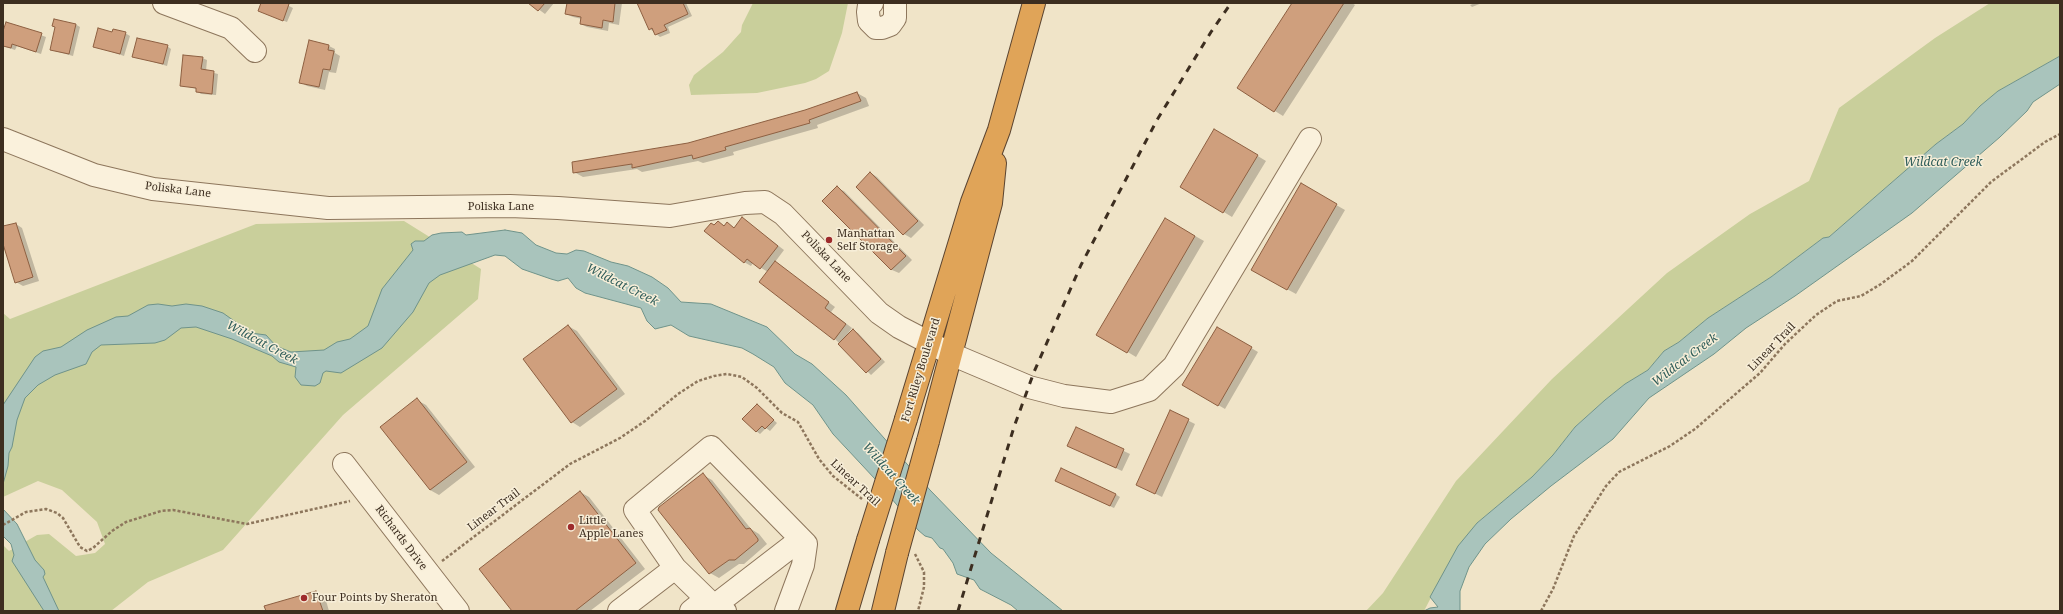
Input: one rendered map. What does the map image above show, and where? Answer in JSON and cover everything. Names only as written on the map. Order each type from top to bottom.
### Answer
[{"type":"highway","name":"Fort Riley Boulevard","points":[[848,611],[868,540],[972,202],[999,130],[1034,3]]},
{"type":"highway","name":"Fort Riley Boulevard","points":[[883,611],[906,553],[928,441],[991,203],[999,130]]},
{"type":"street","points":[[164,3],[231,28],[255,51]]},
{"type":"street","points":[[872,3],[869,5],[868,12],[870,21],[876,28],[882,28],[890,25],[895,18],[895,3]]},
{"type":"street","name":"Poliska Lane","points":[[3,139],[94,175],[154,189],[328,208],[510,206],[670,216],[745,203],[765,202],[783,214],[879,313],[899,327],[930,342],[950,354],[1029,387],[1064,396],[1111,402],[1149,390],[1174,366],[1310,139]]},
{"type":"street","points":[[786,611],[803,565],[806,544],[711,447],[635,510],[675,568],[709,607],[801,539]]},
{"type":"street","name":"Richards Drive","points":[[344,464],[458,611]]},
{"type":"street","points":[[619,611],[675,568]]},
{"type":"path","name":"Linear Trail","points":[[1541,611],[1553,589],[1574,536],[1606,486],[1619,472],[1670,446],[1695,429],[1760,372],[1785,344],[1816,315],[1837,301],[1861,296],[1881,284],[1912,261],[1990,182],[2045,142],[2060,134]]},
{"type":"path","name":"Linear Trail","points":[[427,572],[472,536],[570,464],[620,438],[645,421],[678,394],[698,381],[714,376],[727,374],[742,378],[757,388],[782,413],[798,422],[819,459],[833,476],[865,503]]},
{"type":"path","points":[[3,525],[26,512],[46,509],[57,513],[63,518],[80,547],[87,551],[126,522],[161,511],[173,510],[247,524],[268,521],[297,512],[350,501],[356,502]]},
{"type":"path","points":[[906,553],[918,558],[924,572],[924,587],[918,611]]},
{"type":"green space","points":[[753,3],[848,3],[842,33],[829,71],[816,79],[805,83],[757,93],[691,95],[689,85],[694,75],[723,52],[741,32],[742,25]]},
{"type":"green space","points":[[1990,3],[2060,3],[2060,56],[1998,91],[1980,106],[1963,124],[1936,144],[1829,237],[1823,238],[1771,277],[1708,318],[1679,342],[1664,351],[1648,370],[1625,384],[1605,400],[1575,427],[1553,455],[1532,477],[1477,523],[1439,582],[1424,611],[1366,611],[1383,593],[1456,481],[1552,379],[1667,273],[1750,214],[1809,181],[1839,108],[1935,38]]},
{"type":"green space","points":[[404,221],[481,269],[478,299],[343,415],[223,550],[148,582],[111,611],[3,611],[3,545],[9,551],[37,535],[49,534],[76,556],[95,553],[105,544],[97,522],[62,490],[38,481],[3,497],[3,313],[10,319],[256,224]]},
{"type":"water","name":"Wildcat Creek","points":[[2060,56],[2060,84],[2033,102],[2027,111],[2000,137],[1912,213],[1795,296],[1746,328],[1714,354],[1649,398],[1613,439],[1551,486],[1511,519],[1485,544],[1469,567],[1460,591],[1460,611],[1424,611],[1430,608],[1438,607],[1430,597],[1458,546],[1477,523],[1532,477],[1553,455],[1575,427],[1605,400],[1625,384],[1648,370],[1664,351],[1679,342],[1708,318],[1771,277],[1823,238],[1829,237],[1936,144],[1963,124],[1980,106],[1998,91]]},
{"type":"water","points":[[505,230],[522,233],[536,245],[556,253],[567,254],[576,250],[584,251],[611,262],[628,266],[652,277],[668,288],[681,302],[711,304],[767,327],[795,354],[812,364],[846,395],[930,490],[991,553],[1063,611],[1018,611],[1011,605],[980,589],[974,580],[957,574],[953,563],[943,549],[940,548],[932,538],[925,536],[918,530],[875,479],[833,434],[813,405],[785,383],[774,367],[742,348],[689,336],[671,325],[655,329],[647,321],[641,308],[585,293],[576,288],[568,278],[558,281],[522,269],[505,256],[495,255],[440,275],[429,283],[413,312],[382,348],[341,373],[326,371],[323,373],[320,383],[315,386],[301,385],[295,377],[296,367],[279,362],[272,356],[232,339],[196,327],[181,328],[165,340],[155,343],[101,345],[92,352],[86,364],[55,375],[38,385],[25,398],[17,420],[3,484],[3,405],[35,357],[43,351],[61,347],[87,330],[116,317],[128,316],[148,305],[158,304],[172,306],[186,304],[202,306],[223,313],[251,333],[266,335],[276,346],[291,352],[324,350],[337,342],[350,339],[368,326],[382,289],[413,250],[411,244],[415,241],[424,241],[432,235],[441,233],[462,232],[466,235]]},
{"type":"water","points":[[3,509],[17,524],[35,560],[44,570],[45,574],[43,577],[59,611],[44,611],[12,561],[14,555],[11,544],[3,536]]},
{"type":"building","points":[[261,3],[289,4],[283,21],[258,11]]},
{"type":"building","points":[[528,3],[545,3],[538,11]]},
{"type":"building","points":[[567,3],[615,3],[613,22],[603,20],[602,28],[580,24],[581,17],[565,14]]},
{"type":"building","points":[[637,3],[683,3],[688,14],[664,25],[667,30],[655,35],[652,28],[649,30]]},
{"type":"building","points":[[1292,3],[1344,3],[1274,112],[1237,88]]},
{"type":"building","points":[[54,19],[76,24],[69,54],[50,50],[55,27],[52,26]]},
{"type":"building","points":[[6,22],[42,33],[36,52],[12,44],[11,48],[3,46],[3,31]]},
{"type":"building","points":[[98,28],[112,32],[113,29],[126,32],[120,54],[93,47]]},
{"type":"building","points":[[137,38],[168,45],[163,64],[132,57]]},
{"type":"building","points":[[309,40],[329,45],[328,50],[334,51],[330,70],[323,69],[319,87],[299,83]]},
{"type":"building","points":[[183,55],[203,57],[201,69],[214,71],[212,94],[196,92],[196,88],[180,86]]},
{"type":"building","points":[[857,92],[861,101],[809,120],[810,123],[725,147],[726,150],[693,159],[692,155],[632,168],[632,164],[573,173],[572,162],[688,143],[805,110]]},
{"type":"building","points":[[1214,129],[1258,155],[1223,213],[1180,187]]},
{"type":"building","points":[[870,172],[918,221],[903,235],[856,187]]},
{"type":"building","points":[[1301,183],[1337,204],[1287,290],[1251,270]]},
{"type":"building","points":[[837,186],[906,256],[891,270],[822,201]]},
{"type":"building","points":[[742,217],[778,246],[760,269],[747,259],[744,263],[704,231],[711,223],[714,225],[718,221],[724,226],[727,222],[734,228]]},
{"type":"building","points":[[1165,218],[1195,236],[1127,353],[1096,335]]},
{"type":"building","points":[[16,223],[33,277],[15,283],[3,244],[3,226]]},
{"type":"building","points":[[775,261],[829,302],[825,308],[846,324],[834,340],[759,282]]},
{"type":"building","points":[[568,325],[617,389],[571,423],[523,359]]},
{"type":"building","points":[[1217,327],[1252,347],[1218,406],[1182,385]]},
{"type":"building","points":[[853,329],[881,359],[866,373],[838,344]]},
{"type":"building","points":[[417,398],[467,462],[430,490],[380,427]]},
{"type":"building","points":[[757,404],[774,420],[765,429],[762,426],[756,432],[742,419]]},
{"type":"building","points":[[1170,410],[1189,419],[1155,494],[1136,485]]},
{"type":"building","points":[[1076,427],[1124,449],[1116,468],[1067,446]]},
{"type":"building","points":[[1061,468],[1116,494],[1110,506],[1055,481]]},
{"type":"building","points":[[703,473],[746,529],[750,528],[758,539],[758,541],[735,560],[729,560],[709,574],[658,510],[659,507]]},
{"type":"building","name":"Little Apple Lanes","points":[[580,491],[636,563],[575,611],[512,611],[479,569]]},
{"type":"building","name":"Four Points by Sheraton","points":[[316,591],[323,611],[266,611],[264,606]]},
{"type":"railway","points":[[958,611],[1014,427],[1034,372],[1081,265],[1157,120],[1211,32],[1231,3]]},
{"type":"place","name":"Manhattan Self Storage","points":[[829,240]]},
{"type":"place","name":"Little Apple Lanes","points":[[571,527]]},
{"type":"place","name":"Four Points by Sheraton","points":[[304,598]]}]
